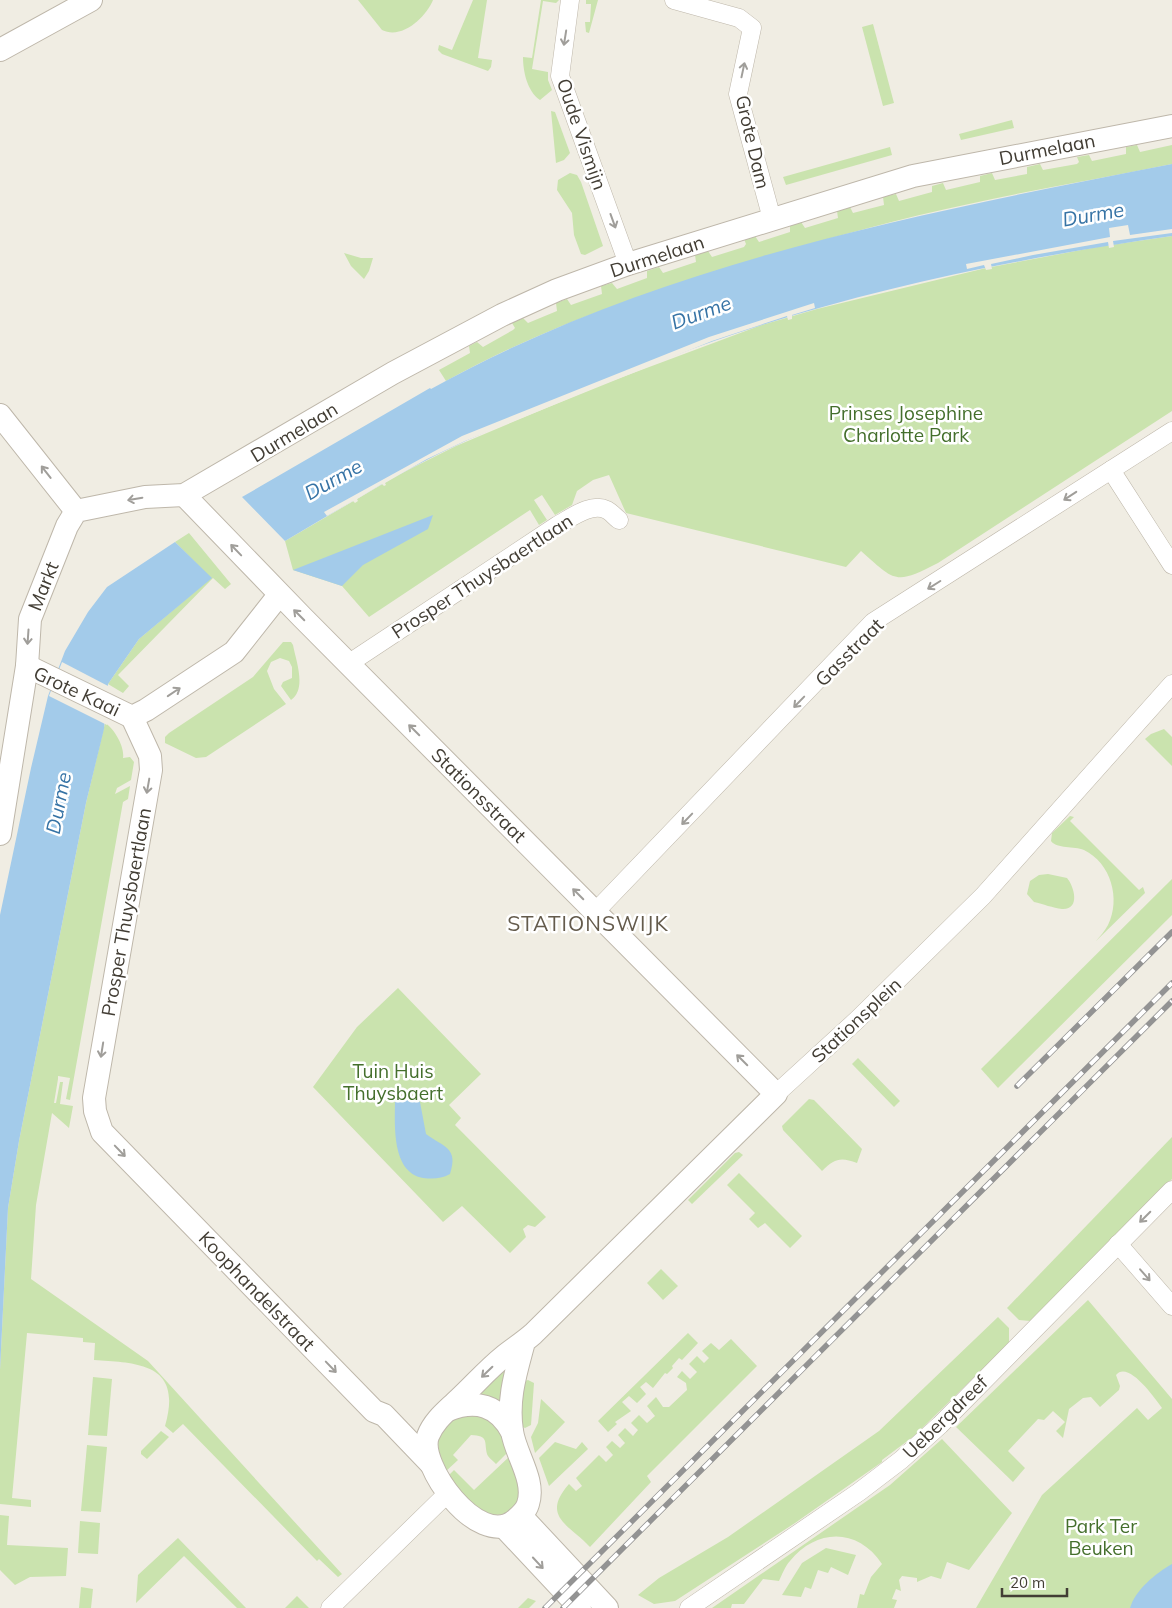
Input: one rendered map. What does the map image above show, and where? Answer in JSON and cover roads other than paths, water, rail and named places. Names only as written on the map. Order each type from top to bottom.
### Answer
[{"type":"street","points":[[0,50],[92,0]]},
{"type":"street","name":"Oude Vismijn","points":[[570,0],[560,76],[628,264]]},
{"type":"street","name":"Grote Dam","points":[[674,0],[739,18],[752,28],[738,94],[772,219]]},
{"type":"street","name":"Durmelaan","points":[[184,495],[393,373],[486,323],[557,290],[628,264],[913,176],[1172,126]]},
{"type":"street","points":[[0,414],[76,511],[144,497],[184,495]]},
{"type":"street","name":"Gasstraat","points":[[596,912],[874,622],[1172,431]]},
{"type":"street","points":[[1111,470],[1172,565]]},
{"type":"street","name":"Stationsstraat","points":[[184,495],[279,595],[776,1094]]},
{"type":"street","name":"Prosper Thuysbaertlaan","points":[[348,664],[558,525],[581,512],[594,508],[607,510],[619,520]]},
{"type":"street","name":"Markt","points":[[27,666],[30,619],[67,526],[76,511]]},
{"type":"street","name":"Grote Kaai","points":[[0,834],[3,796],[27,666],[124,713],[146,710],[234,652],[279,595]]},
{"type":"street","name":"Stationsplein","points":[[513,1521],[492,1528],[481,1524],[465,1512],[449,1492],[430,1463],[426,1444],[427,1436],[435,1422],[502,1358],[524,1342],[776,1094],[858,1019],[983,896],[1172,684]]},
{"type":"street","name":"Prosper Thuysbaertlaan","points":[[95,1110],[94,1098],[151,770],[150,756],[124,713]]},
{"type":"street","name":"Koophandelstraat","points":[[95,1110],[102,1132],[112,1144],[374,1411],[384,1415],[430,1463]]},
{"type":"street","name":"Uebergdreef","points":[[689,1608],[859,1492],[901,1460],[940,1425],[1172,1190]]},
{"type":"street","points":[[1118,1244],[1172,1306]]},
{"type":"street","points":[[512,1432],[511,1396],[524,1342]]},
{"type":"street","points":[[446,1411],[464,1404],[477,1404],[493,1411],[506,1421],[512,1432],[530,1493],[528,1504],[513,1521]]},
{"type":"street","points":[[330,1608],[449,1492]]},
{"type":"street","points":[[513,1521],[580,1608]]},
{"type":"street","points":[[513,1521],[607,1608]]},
{"type":"water","name":"Durme","points":[[1172,164],[1172,236],[1068,252],[964,272],[861,297],[736,333],[622,376],[470,439],[390,480],[285,541],[242,497],[430,388],[517,345],[606,308],[698,276],[791,248],[982,202]]},
{"type":"water","points":[[433,515],[428,529],[363,565],[342,586],[293,570]]},
{"type":"water","name":"Durme","points":[[175,542],[212,578],[139,639],[108,684],[104,729],[86,803],[19,1141],[8,1208],[0,1370],[0,915],[31,768],[48,696],[65,651],[88,612],[107,587]]},
{"type":"water","points":[[408,1094],[420,1102],[426,1134],[443,1145],[451,1153],[452,1165],[450,1174],[437,1178],[423,1178],[413,1174],[405,1167],[400,1157],[395,1133],[395,1099]]},
{"type":"water","points":[[1172,1564],[1172,1608],[1130,1608],[1141,1589],[1159,1572]]},
{"type":"railway","points":[[1017,1086],[1172,932]]},
{"type":"railway","points":[[545,1608],[1172,983]]},
{"type":"railway","points":[[563,1608],[1172,1001]]},
{"type":"district","name":"STATIONSWIJK","points":[[588,923]]},
{"type":"park label","name":"Prinses Josephine Charlotte Park","points":[[906,424]]},
{"type":"park label","name":"Tuin Huis Thuysbaert","points":[[393,1082]]},
{"type":"park label","name":"Park Ter Beuken","points":[[1101,1537]]}]
